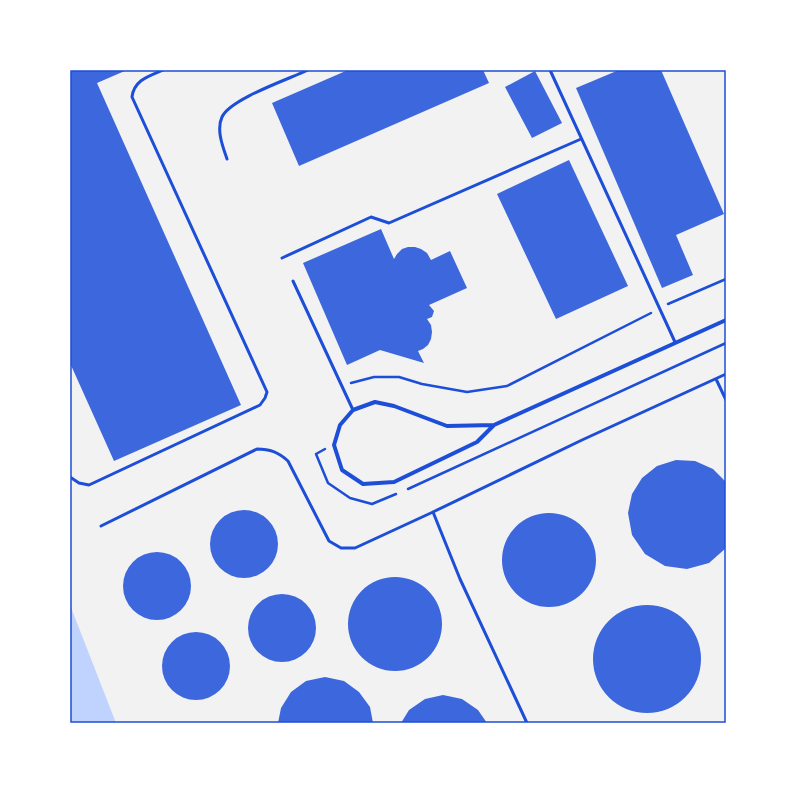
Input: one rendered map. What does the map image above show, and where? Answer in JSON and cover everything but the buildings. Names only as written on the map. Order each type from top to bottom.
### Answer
[{"type":"street","points":[[494,425],[447,426],[394,406],[375,402],[353,410],[340,425],[334,445],[342,470],[363,484],[394,482],[476,442],[494,425],[674,342],[726,320]]},
{"type":"lane","points":[[70,477],[79,483],[89,485],[260,405],[266,398],[267,392],[132,97],[133,89],[141,80],[163,70]]},
{"type":"lane","points":[[227,159],[221,140],[220,125],[222,117],[229,109],[242,99],[308,70]]},
{"type":"lane","points":[[550,70],[674,342]]},
{"type":"lane","points":[[282,258],[371,217],[388,223],[581,138]]},
{"type":"lane","points":[[293,281],[353,410]]},
{"type":"lane","points":[[101,526],[257,449],[267,449],[281,455],[288,461],[330,541],[341,548],[355,548],[582,440],[726,374]]},
{"type":"lane","points":[[716,379],[726,400]]},
{"type":"lane","points":[[433,512],[460,579],[527,723]]},
{"type":"path","points":[[342,386],[374,376],[399,377],[422,384],[467,392],[507,386],[659,308],[726,279]]},
{"type":"path","points":[[407,489],[726,343]]},
{"type":"path","points":[[334,445],[316,454],[328,483],[344,495],[372,504],[400,492]]},
{"type":"water","points":[[70,605],[116,723],[70,723]]}]
